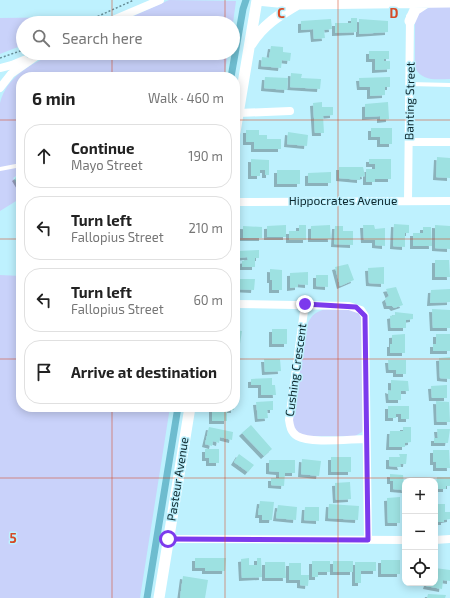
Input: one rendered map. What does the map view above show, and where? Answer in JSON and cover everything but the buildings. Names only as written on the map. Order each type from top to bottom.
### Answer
[{"type":"street","points":[[122,16],[160,0]]},
{"type":"street","points":[[240,100],[257,0],[298,4],[450,2]]},
{"type":"street","name":"Banting Street","points":[[408,201],[411,2]]},
{"type":"street","points":[[410,21],[415,10],[427,2]]},
{"type":"street","points":[[248,48],[262,28],[280,14],[298,4]]},
{"type":"street","points":[[0,68],[23,60]]},
{"type":"street","points":[[0,88],[11,74],[31,60]]},
{"type":"street","points":[[240,113],[290,110]]},
{"type":"street","points":[[409,142],[450,142]]},
{"type":"street","name":"Hippocrates Avenue","points":[[240,202],[450,201]]},
{"type":"street","points":[[240,304],[305,304],[356,307],[365,316],[368,540]]},
{"type":"street","name":"Cushing Crescent","points":[[305,304],[289,420],[290,426],[293,432],[304,439],[366,439]]},
{"type":"street","name":"Pasteur Avenue","points":[[159,598],[189,412]]},
{"type":"street","points":[[168,539],[402,540]]},
{"type":"street","points":[[438,540],[450,539]]},
{"type":"lane","points":[[410,84],[450,85]]},
{"type":"lane","points":[[0,168],[16,166]]},
{"type":"path","points":[[99,16],[134,0]]},
{"type":"path","points":[[0,58],[16,52]]},
{"type":"shaded area","points":[[169,0],[236,1],[234,16],[134,16]]},
{"type":"shaded area","points":[[430,7],[450,7],[450,79],[426,78],[422,76],[415,68],[415,21],[419,13]]},
{"type":"shaded area","points":[[0,18],[16,18],[16,48],[0,54]]},
{"type":"shaded area","points":[[41,60],[227,60],[225,72],[21,72]]},
{"type":"shaded area","points":[[16,76],[16,176],[13,178],[16,183],[16,201],[0,211],[0,103],[8,85]]},
{"type":"shaded area","points":[[0,275],[16,276],[16,412],[169,412],[140,598],[0,598]]},
{"type":"shaded area","points":[[334,308],[354,309],[363,317],[365,427],[362,432],[355,436],[303,436],[294,430],[292,418],[308,323],[316,313],[322,310]]},
{"type":"waterway","points":[[240,26],[246,0]]},
{"type":"waterway","points":[[232,72],[234,60]]},
{"type":"waterway","points":[[147,598],[177,412]]},
{"type":"route","points":[[168,539],[368,540],[365,316],[363,312],[356,307],[305,304]]}]
